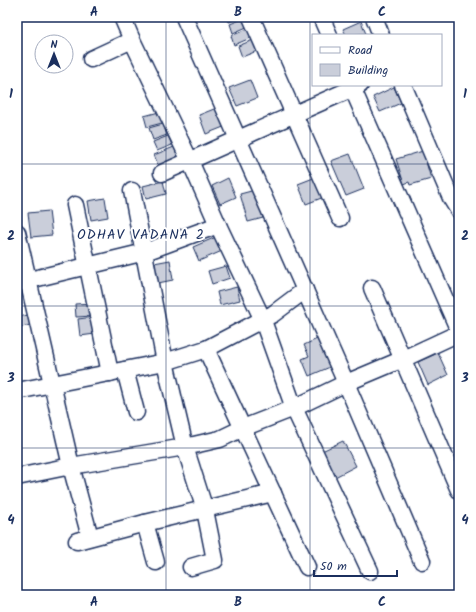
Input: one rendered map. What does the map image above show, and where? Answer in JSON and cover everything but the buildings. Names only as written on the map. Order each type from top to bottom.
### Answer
[{"type":"street","points":[[122,17],[262,318],[294,408],[370,571]]},
{"type":"street","points":[[184,17],[346,383],[422,561]]},
{"type":"street","points":[[251,17],[340,218]]},
{"type":"street","points":[[321,17],[329,34]]},
{"type":"street","points":[[374,17],[381,34]]},
{"type":"street","points":[[91,59],[132,40]]},
{"type":"street","points":[[17,477],[220,440],[243,428],[294,408],[346,383],[403,359],[459,332],[355,86],[162,173]]},
{"type":"street","points":[[403,86],[456,202]]},
{"type":"street","points":[[132,191],[145,252],[165,362],[185,447],[205,510],[215,560],[191,567]]},
{"type":"street","points":[[75,205],[89,266],[118,371],[136,412]]},
{"type":"street","points":[[23,282],[145,252],[218,225]]},
{"type":"street","points":[[17,232],[23,282],[52,383],[71,466],[83,539],[273,493]]},
{"type":"street","points":[[372,288],[459,490]]},
{"type":"street","points":[[17,391],[165,362],[206,349],[262,318],[273,314],[305,290]]},
{"type":"street","points":[[206,349],[307,567]]},
{"type":"street","points":[[146,523],[156,562]]},
{"type":"district","name":"ODHAV VADANA 2","points":[[141,234]]}]
